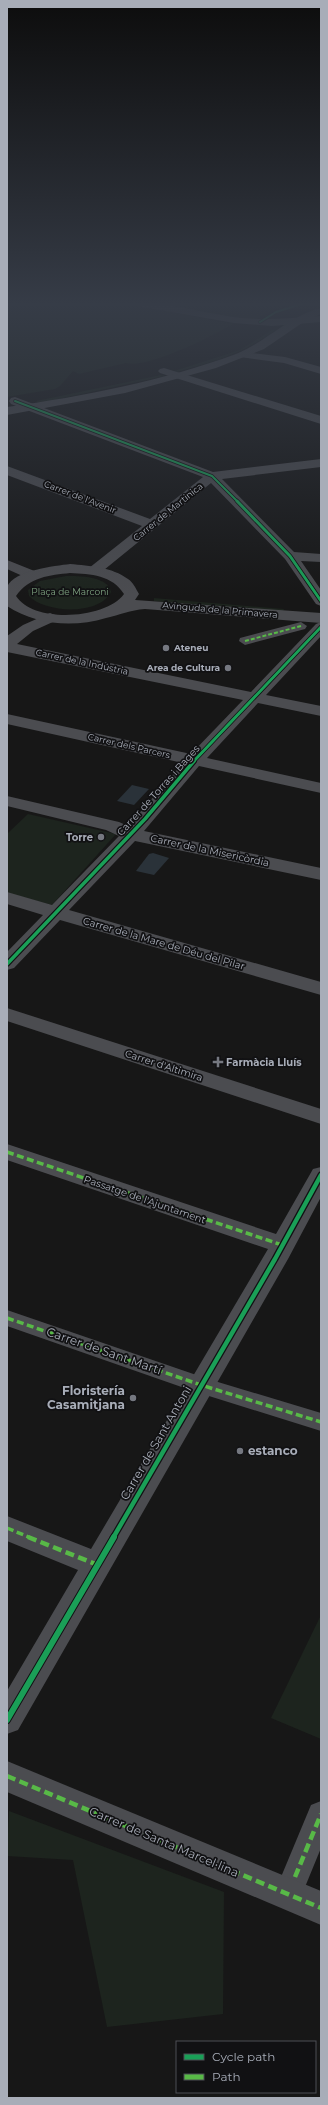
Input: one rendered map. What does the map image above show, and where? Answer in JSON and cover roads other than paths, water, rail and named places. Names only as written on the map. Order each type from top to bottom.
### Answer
[{"type":"street","points":[[11,402],[29,399]]},
{"type":"street","points":[[7,411],[32,408],[76,399]]},
{"type":"street","points":[[254,399],[321,420]]},
{"type":"street","points":[[11,402],[32,408],[212,476],[290,556],[321,601]]},
{"type":"street","name":"Carrer de Martinica","points":[[94,571],[212,476],[321,464]]},
{"type":"street","name":"Carrer de l'Avenir","points":[[7,470],[152,525]]},
{"type":"street","points":[[290,556],[321,558]]},
{"type":"street","points":[[7,564],[29,577]]},
{"type":"street","points":[[7,579],[29,577],[62,569],[94,571],[122,580],[130,587],[132,594],[120,608],[88,618],[50,618],[34,615],[10,602],[12,588],[29,577]]},
{"type":"street","name":"Avinguda de la Primavera","points":[[130,587],[150,594],[321,607]]},
{"type":"street","name":"Avinguda de la Primavera","points":[[120,608],[145,604],[321,618]]},
{"type":"street","points":[[7,646],[28,628],[50,618]]},
{"type":"street","points":[[245,641],[301,626]]},
{"type":"street","name":"Carrer de Torras i Bages","points":[[7,964],[130,834],[254,697],[307,652],[321,627]]},
{"type":"street","name":"Carrer de la Indústria","points":[[7,646],[321,711]]},
{"type":"street","name":"Carrer dels Parcers","points":[[7,719],[321,788]]},
{"type":"street","name":"Carrer de la Misericòrdia","points":[[7,801],[112,826],[130,834],[321,874]]},
{"type":"street","name":"Carrer de la Mare de Déu del Pilar","points":[[7,898],[321,989]]},
{"type":"street","name":"Carrer d'Altimira","points":[[7,1014],[321,1117]]},
{"type":"street","name":"Passatge de l'Ajuntament","points":[[7,1152],[282,1246]]},
{"type":"street","name":"Carrer de Sant Antoni","points":[[7,1720],[282,1246],[321,1175]]},
{"type":"street","name":"Carrer de Sant Martí","points":[[7,1318],[201,1385],[321,1422]]},
{"type":"street","points":[[7,1528],[98,1565]]},
{"type":"street","name":"Carrer de Santa Marcel·lina","points":[[7,1776],[321,1908]]},
{"type":"street","points":[[295,1877],[321,1814]]},
{"type":"place","name":"Ateneu","points":[[166,648]]},
{"type":"place","name":"Area de Cultura","points":[[228,668]]},
{"type":"place","name":"Torre","points":[[101,837]]},
{"type":"place","name":"Farmàcia Lluís","points":[[218,1062]]},
{"type":"place","name":"Floristería Casamitjana","points":[[133,1398]]},
{"type":"place","name":"estanco","points":[[240,1451]]},
{"type":"park label","name":"Plaça de Marconi","points":[[70,592]]}]
